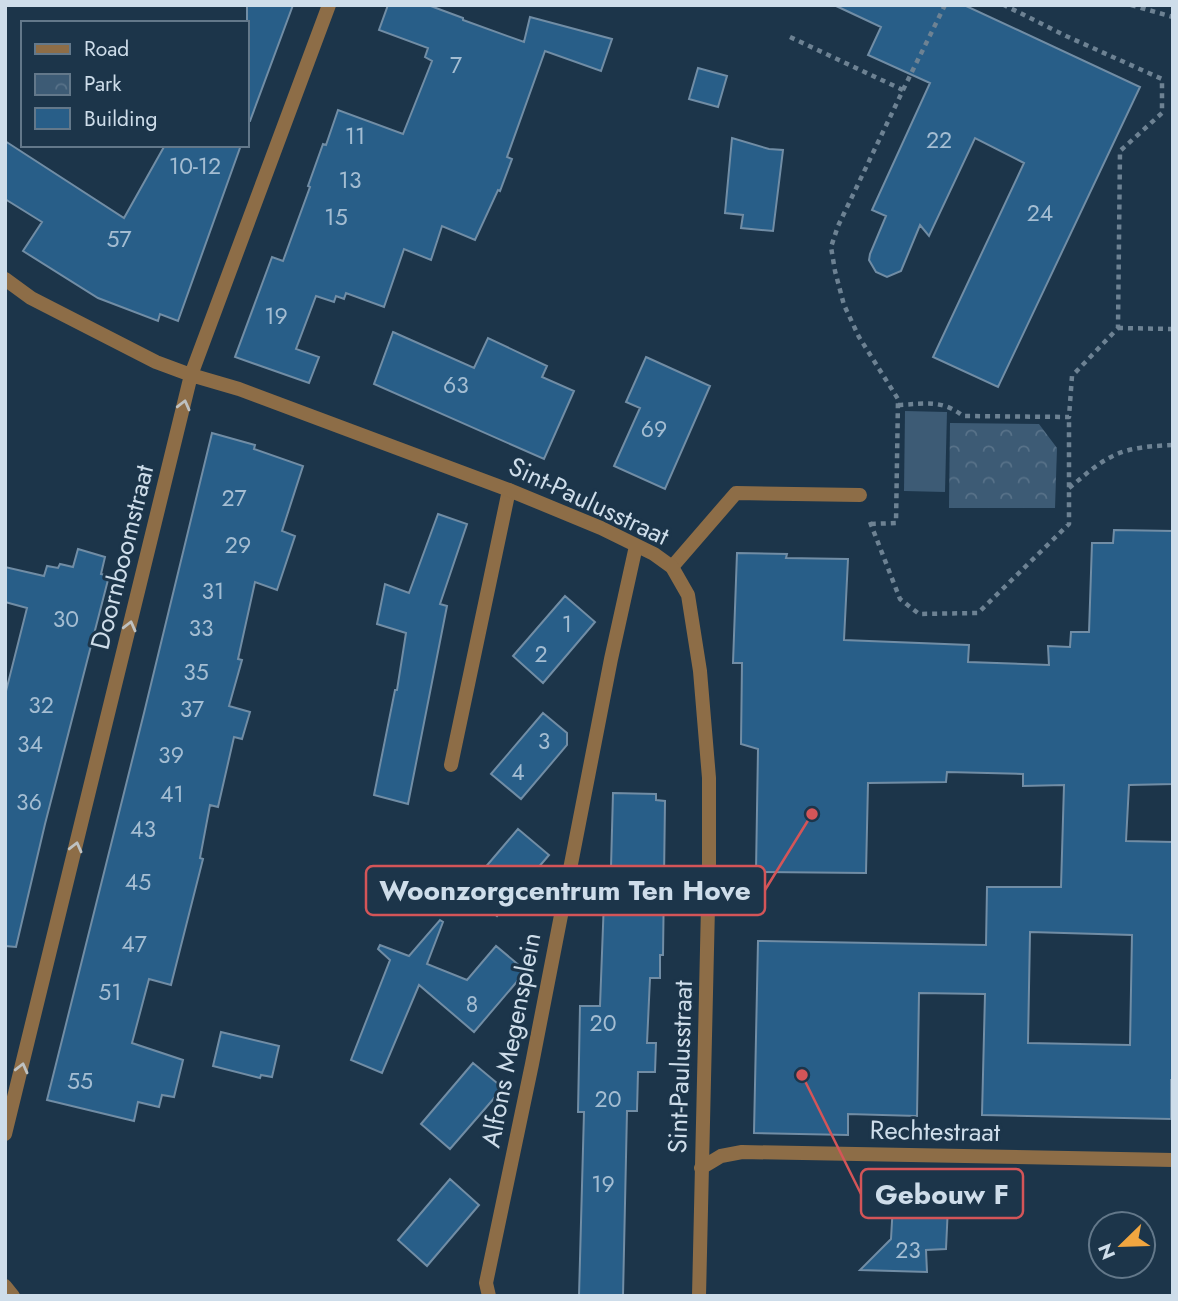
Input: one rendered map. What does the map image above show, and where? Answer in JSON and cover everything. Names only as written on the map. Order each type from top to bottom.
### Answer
[{"type":"street","name":"Doornboomstraat","points":[[5,1134],[191,375],[329,5]]},
{"type":"street","name":"Sint-Paulusstraat","points":[[5,279],[31,298],[156,362],[239,389],[509,490],[601,528],[654,554],[672,567],[688,595],[700,671],[709,778],[701,1168]]},
{"type":"street","points":[[451,765],[509,490]]},
{"type":"street","points":[[672,567],[736,493],[860,495]]},
{"type":"street","name":"Alfons Megensplein","points":[[489,1296],[486,1283],[636,546]]},
{"type":"street","name":"Rechtestraat","points":[[701,1168],[721,1156],[742,1152],[1173,1160]]},
{"type":"street","points":[[699,1296],[701,1168]]},
{"type":"street","points":[[5,1286],[13,1296]]},
{"type":"path","points":[[871,524],[896,523],[898,399],[859,337],[844,305],[831,247],[838,226],[945,5]]},
{"type":"path","points":[[860,495],[900,598],[919,614],[978,613],[1069,524],[1069,417],[1072,376],[1118,328],[1120,151],[1162,113],[1162,79],[1004,5]]},
{"type":"path","points":[[1131,5],[1173,17]]},
{"type":"path","points":[[790,37],[903,90]]},
{"type":"path","points":[[1118,328],[1173,329]]},
{"type":"path","points":[[898,405],[940,404],[963,416],[1069,417]]},
{"type":"path","points":[[1069,489],[1094,467],[1113,455],[1173,445]]},
{"type":"green space","points":[[905,411],[947,412],[945,492],[904,491]]},
{"type":"green space","points":[[950,423],[1039,424],[1057,448],[1055,508],[949,508]]},
{"type":"building","points":[[247,5],[293,5],[250,121],[248,121]]},
{"type":"building","points":[[388,5],[428,5],[524,42],[530,17],[612,39],[601,71],[545,51],[507,157],[512,159],[500,191],[498,190],[475,240],[442,226],[431,260],[404,249],[384,307],[346,293],[344,299],[336,296],[334,302],[316,296],[296,349],[319,357],[309,383],[235,357],[272,257],[283,261],[323,144],[326,145],[338,110],[403,134],[432,61],[425,57],[428,48],[379,30]]},
{"type":"building","points":[[834,5],[964,5],[1140,87],[998,387],[933,357],[1024,163],[975,138],[929,236],[920,225],[901,271],[887,277],[876,272],[869,260],[870,254],[886,216],[872,210],[930,83],[868,55],[881,27]]},
{"type":"building","points":[[698,68],[727,76],[718,107],[689,99]]},
{"type":"building","points":[[732,138],[769,149],[783,150],[773,231],[741,228],[743,215],[725,213]]},
{"type":"building","points":[[5,141],[124,218],[164,147],[240,147],[178,321],[160,314],[158,321],[98,298],[23,251],[42,222],[5,199]]},
{"type":"building","points":[[393,332],[474,368],[488,338],[547,366],[542,377],[574,391],[544,459],[374,384]]},
{"type":"building","points":[[646,357],[710,386],[665,489],[614,466],[640,408],[626,402]]},
{"type":"building","points":[[212,433],[255,445],[254,449],[303,466],[282,531],[295,536],[277,590],[255,582],[238,659],[242,660],[229,706],[250,712],[242,739],[234,737],[218,807],[210,805],[200,858],[203,859],[171,985],[149,979],[132,1043],[183,1060],[174,1097],[162,1095],[159,1107],[138,1102],[134,1121],[47,1100]]},
{"type":"building","points":[[438,514],[467,524],[440,604],[447,606],[408,804],[374,795],[397,690],[406,633],[377,624],[385,584],[409,593]]},
{"type":"building","points":[[1114,530],[1173,531],[1173,784],[1129,785],[1126,841],[1173,842],[1171,1119],[982,1115],[985,994],[919,993],[917,1116],[848,1114],[848,1135],[754,1133],[758,941],[986,945],[987,887],[1061,887],[1064,785],[1023,786],[1023,774],[947,772],[946,782],[868,783],[866,873],[756,872],[758,749],[741,744],[742,663],[733,663],[737,553],[787,554],[786,558],[848,559],[844,640],[969,645],[968,662],[1049,665],[1048,646],[1070,647],[1071,632],[1089,632],[1092,543],[1113,543]],"holes":[[[1030,932],[1132,935],[1130,1045],[1028,1043]]]},
{"type":"building","points":[[78,549],[105,557],[101,574],[109,576],[16,947],[5,946],[5,695],[27,608],[5,602],[5,567],[44,576],[47,566],[58,568],[60,564],[73,567]]},
{"type":"building","points":[[565,596],[595,622],[543,683],[513,656]]},
{"type":"building","points":[[543,713],[567,733],[567,745],[521,799],[491,774]]},
{"type":"building","points":[[613,793],[656,794],[656,800],[665,801],[663,955],[660,955],[660,978],[650,978],[647,1043],[656,1043],[655,1072],[638,1072],[637,1111],[627,1111],[623,1296],[579,1296],[584,1112],[578,1112],[580,1006],[600,1006],[604,900],[610,905]]},
{"type":"building","points":[[518,829],[549,855],[497,916],[466,890]]},
{"type":"building","points":[[440,920],[443,922],[427,964],[467,980],[496,946],[526,971],[474,1032],[419,985],[382,1073],[351,1060],[390,960],[378,949],[380,945],[409,956]]},
{"type":"building","points":[[221,1032],[279,1046],[272,1077],[261,1075],[260,1078],[213,1066]]},
{"type":"building","points":[[473,1063],[503,1088],[450,1149],[421,1124]]},
{"type":"building","points":[[450,1179],[479,1205],[427,1266],[398,1240]]},
{"type":"building","points":[[893,1204],[948,1206],[946,1249],[926,1250],[927,1272],[860,1270],[891,1239]]},
{"type":"place","name":"Woonzorgcentrum Ten Hove","points":[[812,814]]},
{"type":"place","name":"Gebouw F","points":[[802,1075]]}]
